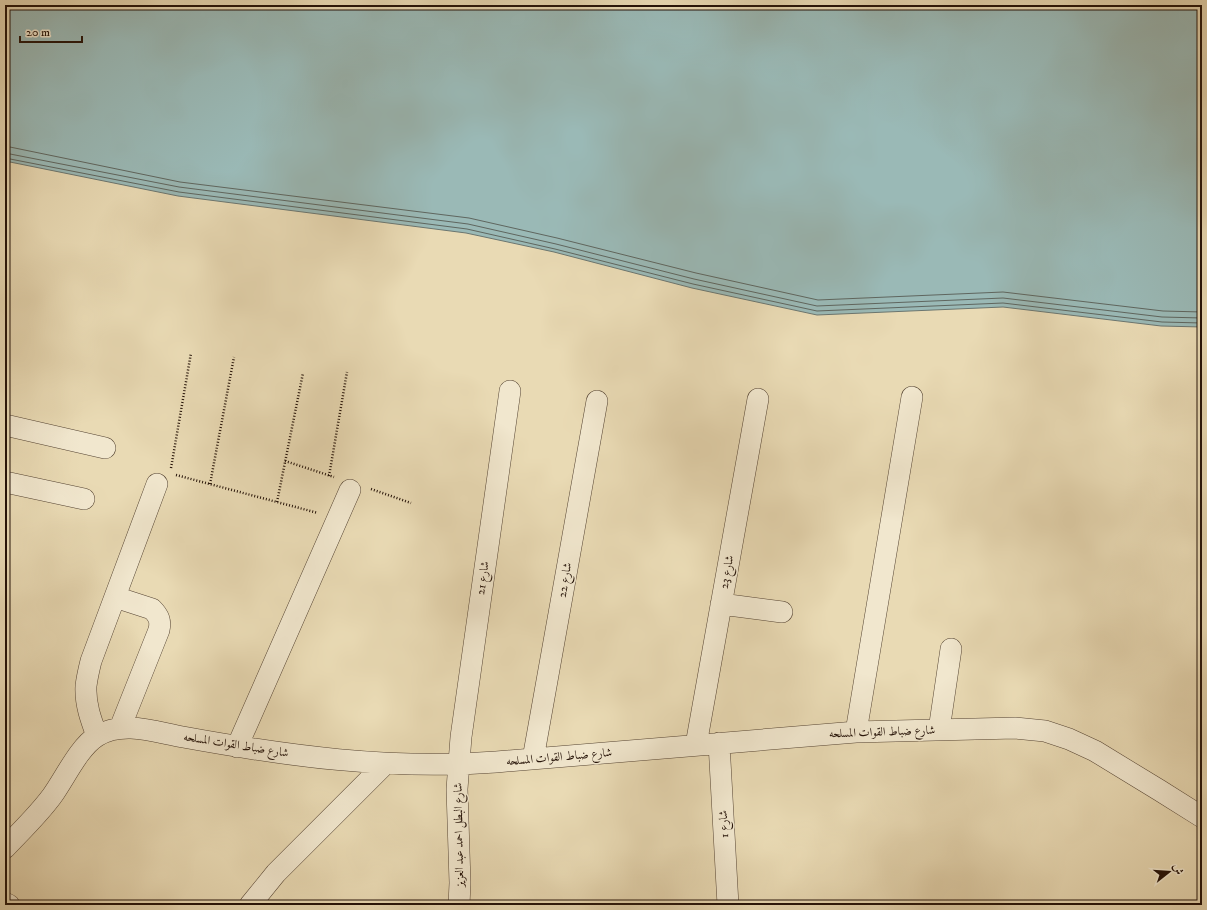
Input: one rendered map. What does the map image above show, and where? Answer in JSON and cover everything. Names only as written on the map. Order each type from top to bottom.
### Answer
[{"type":"street","name":"شارع 21","points":[[458,765],[464,709],[510,390]]},
{"type":"street","points":[[856,732],[912,397]]},
{"type":"street","name":"شارع 23","points":[[696,745],[758,399]]},
{"type":"street","name":"شارع 22","points":[[534,759],[597,402]]},
{"type":"street","points":[[5,425],[105,448]]},
{"type":"street","points":[[5,482],[84,499]]},
{"type":"street","points":[[97,736],[88,712],[86,686],[91,661],[157,484]]},
{"type":"street","points":[[237,747],[350,490]]},
{"type":"street","points":[[115,597],[152,609],[156,613],[160,624],[159,630],[120,728]]},
{"type":"street","points":[[721,604],[782,612]]},
{"type":"street","points":[[939,730],[951,649]]},
{"type":"street","name":"شارع ضباط القوات المسلحه","points":[[5,848],[38,814],[88,743],[97,736],[109,730],[120,728],[142,729],[237,747],[339,760],[385,764],[458,765],[856,732],[1015,728],[1045,731],[1069,739],[1095,751],[1202,817]]},
{"type":"street","name":"شارع 1","points":[[719,743],[728,905]]},
{"type":"street","points":[[250,905],[276,873],[385,764]]},
{"type":"street","name":"شارع البطل احمد عبد العزيز","points":[[458,765],[457,813],[460,883],[459,905]]},
{"type":"street","points":[[5,903],[9,905]]},
{"type":"path","points":[[191,353],[169,475],[210,484],[338,518]]},
{"type":"path","points":[[210,484],[234,357]]},
{"type":"path","points":[[329,476],[347,372]]},
{"type":"path","points":[[277,502],[303,373]]},
{"type":"water","points":[[5,5],[1202,5],[1202,327],[1161,326],[1003,307],[817,315],[692,288],[554,252],[466,233],[178,196],[5,161]]}]
